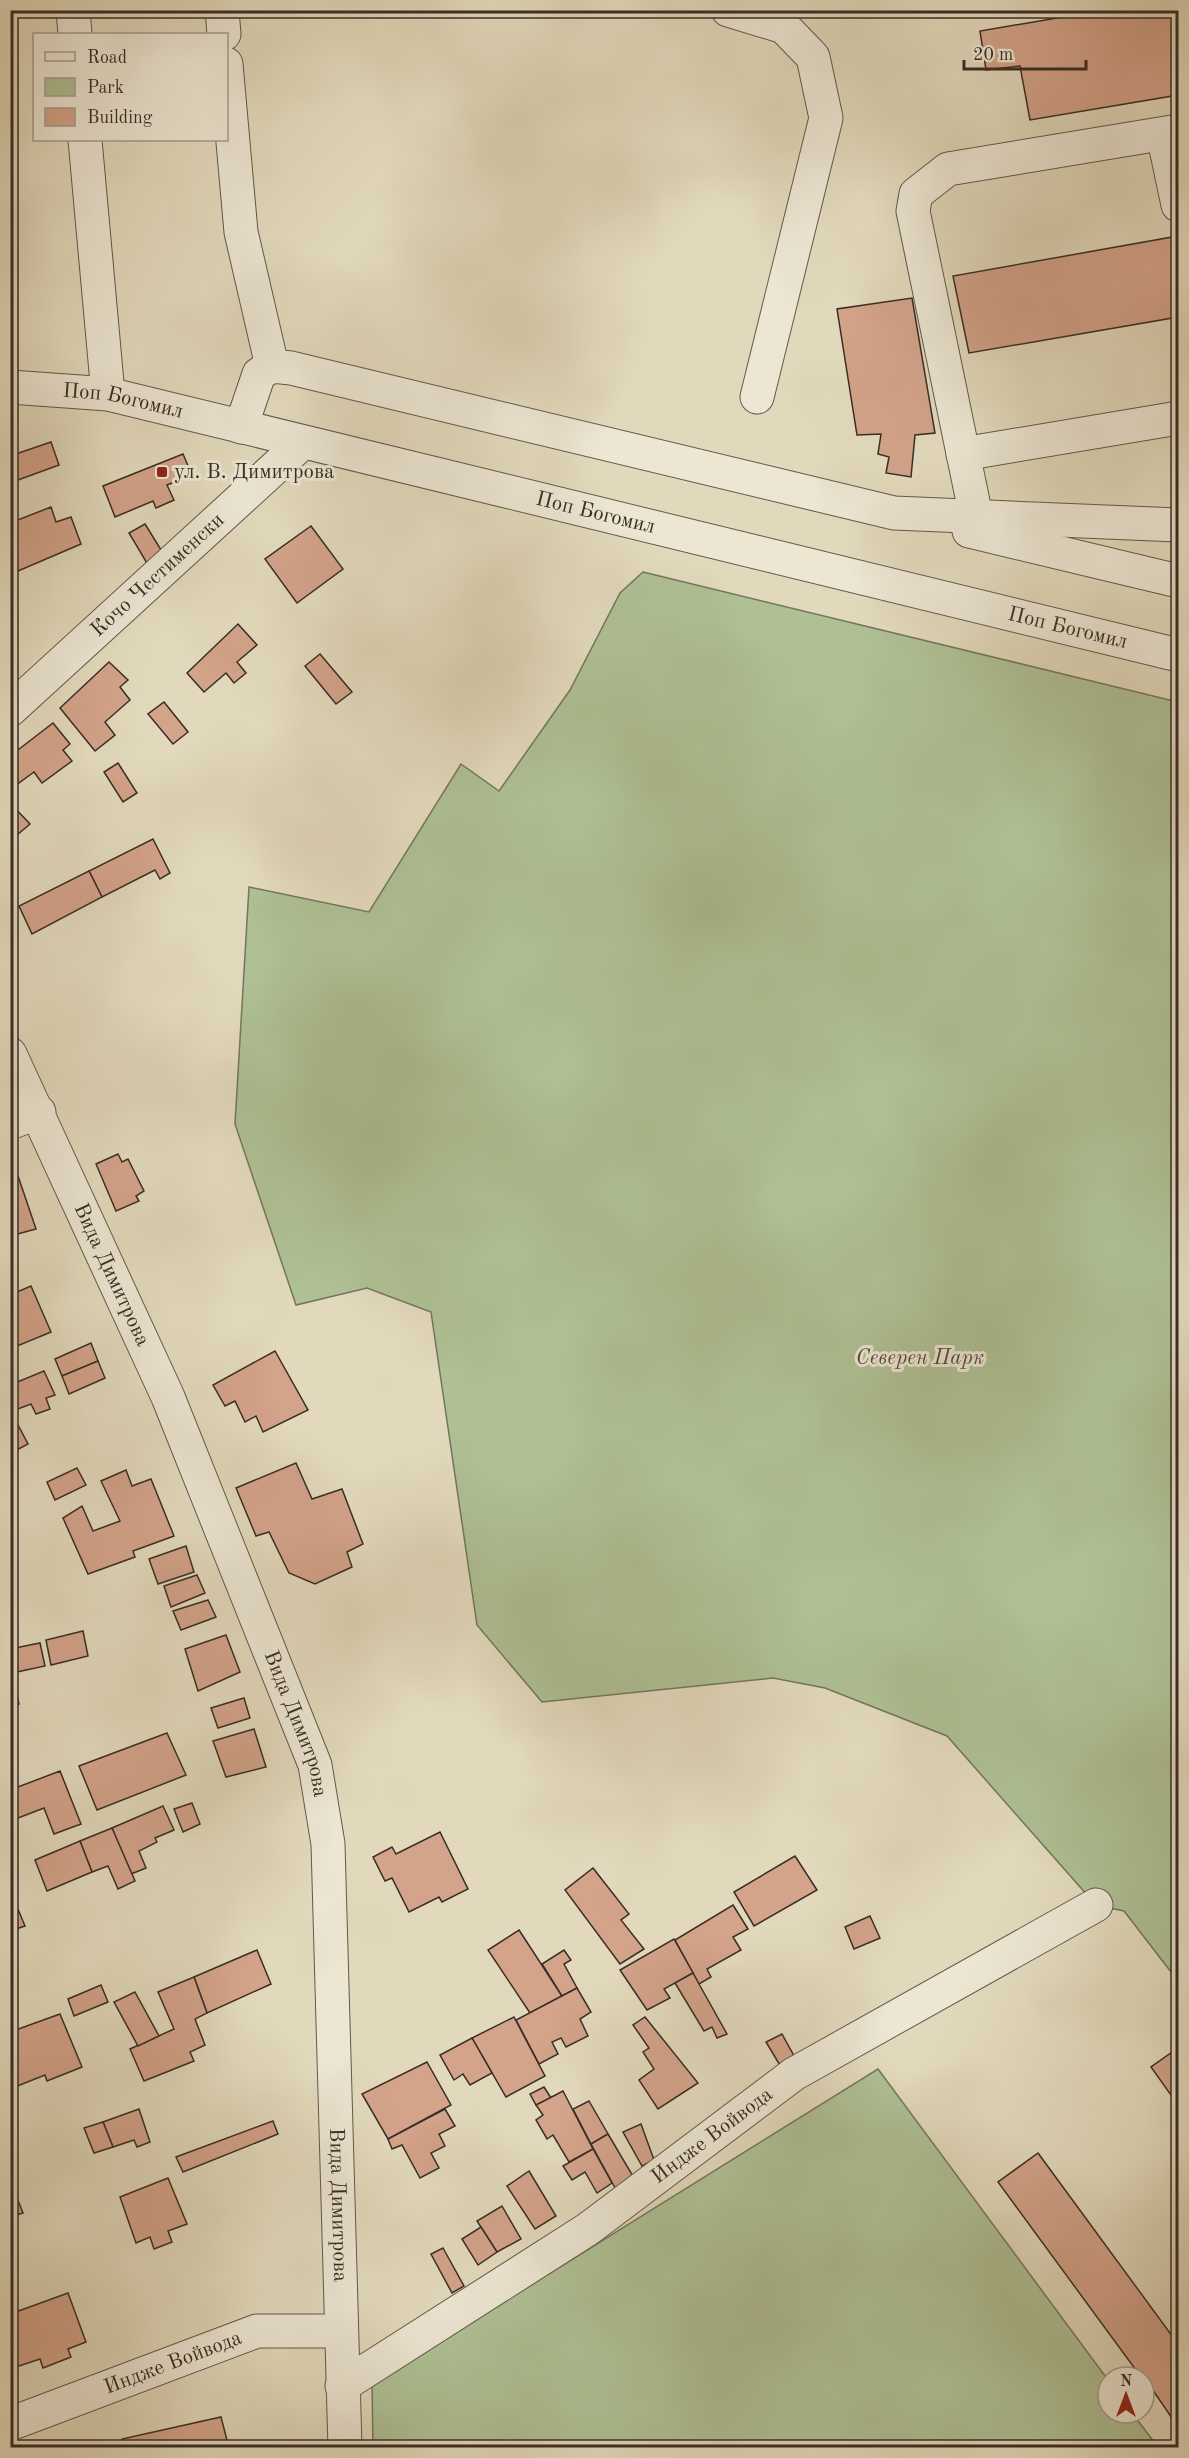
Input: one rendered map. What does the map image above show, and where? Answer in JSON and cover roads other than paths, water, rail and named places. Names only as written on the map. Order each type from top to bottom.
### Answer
[{"type":"street","points":[[73,10],[75,33]]},
{"type":"street","points":[[222,10],[224,33]]},
{"type":"street","points":[[728,10],[784,27],[813,57],[826,118],[757,397]]},
{"type":"street","points":[[228,86],[241,232],[272,366]]},
{"type":"street","points":[[976,516],[913,211],[916,194],[948,169],[1171,133],[1179,205]]},
{"type":"street","points":[[85,141],[108,394]]},
{"type":"street","points":[[241,427],[259,374],[272,366],[291,368],[1179,581]]},
{"type":"street","name":"Поп Богомил","points":[[10,387],[108,394],[1179,654]]},
{"type":"street","points":[[963,454],[1179,418]]},
{"type":"street","name":"Кочо Честименски","points":[[10,710],[303,442]]},
{"type":"street","points":[[894,513],[1179,525]]},
{"type":"street","name":"Вида Димитрова","points":[[10,1054],[25,1117],[168,1397],[315,1765],[328,1844],[345,2448]]},
{"type":"street","name":"Индже Войвода","points":[[342,2386],[588,2229],[794,2074],[1096,1905]]},
{"type":"street","name":"Индже Войвода","points":[[10,2424],[257,2331],[340,2331]]},
{"type":"place","name":"ул. В. Димитрова","points":[[162,472]]},
{"type":"park label","name":"Северен Парк","points":[[920,1358]]}]
